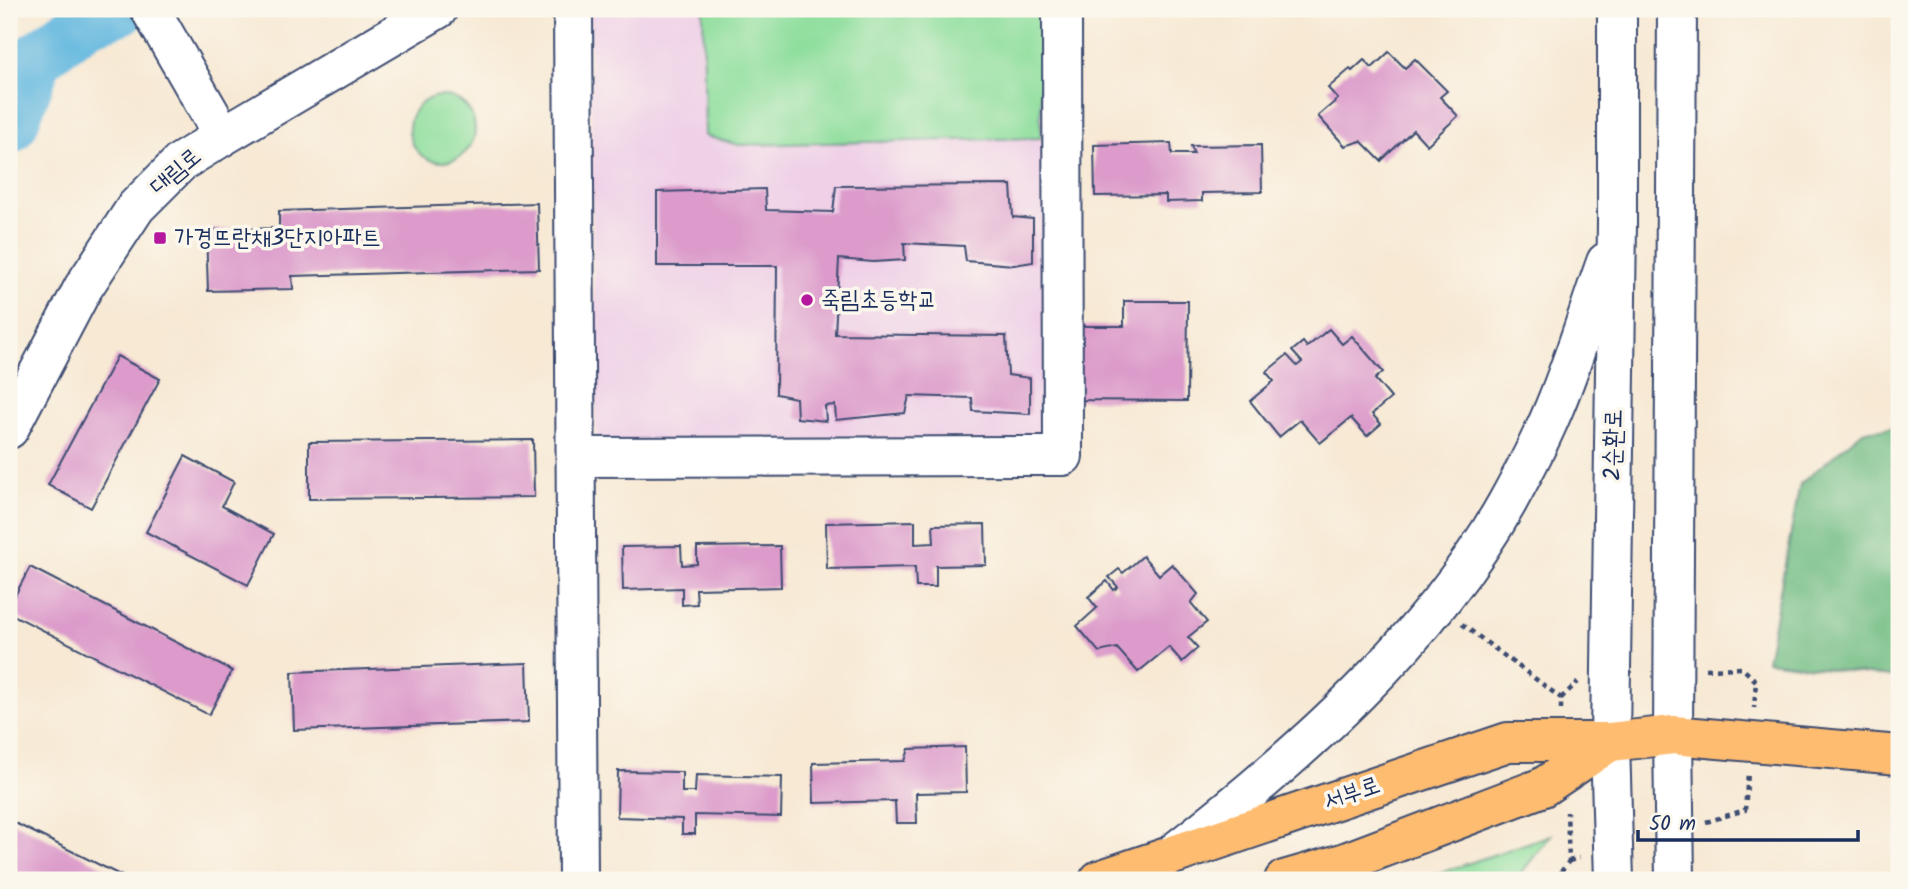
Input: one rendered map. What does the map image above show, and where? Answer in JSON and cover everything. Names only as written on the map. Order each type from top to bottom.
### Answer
[{"type":"main road","name":"서부로","points":[[1099,880],[1508,742],[1610,742],[1673,735],[1899,755]]},
{"type":"main road","name":"서부로","points":[[1284,880],[1343,863],[1543,787],[1610,742]]},
{"type":"street","points":[[150,9],[223,136]]},
{"type":"street","name":"대림로","points":[[9,429],[83,288],[136,206],[181,162],[438,9]]},
{"type":"street","points":[[573,9],[578,880]]},
{"type":"street","points":[[576,457],[1063,456],[1062,9]]},
{"type":"street","name":"2순환로","points":[[1614,880],[1610,742],[1617,231],[1616,9]]},
{"type":"street","points":[[1675,880],[1673,735],[1677,9]]},
{"type":"street","points":[[1171,855],[1219,818],[1365,686],[1437,605],[1473,557],[1506,505],[1552,413],[1617,231]]},
{"type":"shaded area","points":[[589,9],[1057,9],[1059,447],[596,445]]},
{"type":"green space","points":[[703,9],[1040,9],[1041,138],[739,145],[705,136]]},
{"type":"green space","points":[[442,96],[455,99],[465,106],[472,116],[475,129],[472,142],[465,152],[455,159],[442,162],[429,159],[419,152],[412,142],[409,129],[412,116],[419,106],[429,99]]},
{"type":"green space","points":[[1899,427],[1899,678],[1767,661],[1800,484],[1863,431]]},
{"type":"green space","points":[[1551,835],[1516,880],[1420,880]]},
{"type":"building","points":[[1389,52],[1405,68],[1415,59],[1447,91],[1440,97],[1458,116],[1427,145],[1413,130],[1381,161],[1361,141],[1345,146],[1318,116],[1338,99],[1328,88],[1364,60],[1372,68]]},
{"type":"building","points":[[1171,143],[1172,154],[1194,154],[1191,146],[1261,145],[1262,192],[1202,193],[1202,201],[1166,202],[1166,195],[1095,196],[1094,145]]},
{"type":"building","name":"죽림초등학교","points":[[1011,185],[1013,217],[1033,219],[1033,262],[1014,265],[966,261],[964,246],[904,243],[905,260],[873,262],[839,259],[835,334],[1006,336],[1008,375],[1030,378],[1030,414],[973,411],[972,398],[909,396],[905,413],[836,420],[835,405],[825,406],[826,421],[797,418],[796,398],[776,394],[777,266],[657,266],[657,192],[765,189],[766,210],[833,212],[836,186]]},
{"type":"building","points":[[537,203],[539,269],[292,276],[293,289],[208,291],[206,230],[279,228],[279,211]]},
{"type":"building","points":[[1124,301],[1188,301],[1187,401],[1071,400],[1072,326],[1124,326]]},
{"type":"building","points":[[1329,329],[1342,344],[1352,336],[1383,372],[1375,379],[1391,398],[1372,414],[1381,424],[1367,436],[1351,418],[1320,443],[1300,420],[1279,437],[1250,401],[1274,381],[1266,372],[1287,355],[1297,366],[1302,362],[1292,351],[1303,342],[1307,347]]},
{"type":"building","points":[[117,356],[160,379],[91,508],[48,485]]},
{"type":"building","points":[[533,440],[534,497],[309,499],[309,442]]},
{"type":"building","points":[[185,456],[234,482],[222,506],[274,534],[248,585],[146,532]]},
{"type":"building","points":[[915,521],[915,544],[934,543],[933,525],[985,524],[986,565],[936,566],[936,587],[916,587],[915,567],[827,569],[826,523]]},
{"type":"building","points":[[681,546],[682,565],[697,564],[697,547],[780,546],[781,587],[696,589],[697,604],[682,605],[682,588],[623,590],[622,547]]},
{"type":"building","points":[[1143,556],[1159,575],[1172,564],[1198,594],[1191,603],[1207,622],[1188,637],[1198,648],[1182,662],[1169,647],[1138,672],[1117,648],[1099,652],[1077,626],[1097,608],[1088,597],[1107,581],[1114,590],[1118,587],[1109,577],[1119,569],[1123,573]]},
{"type":"building","points":[[30,567],[232,671],[209,715],[9,613],[9,607]]},
{"type":"building","points":[[527,663],[529,722],[294,730],[292,672]]},
{"type":"building","points":[[965,747],[966,792],[916,793],[917,823],[896,823],[895,801],[814,803],[813,763],[905,761],[909,749]]},
{"type":"building","points":[[618,771],[682,772],[682,792],[695,792],[696,775],[782,777],[781,817],[695,815],[695,834],[682,834],[682,819],[617,817]]},
{"type":"building","points":[[9,820],[130,880],[22,880],[9,873]]},
{"type":"waterway","points":[[9,128],[38,56],[88,20],[121,9]]},
{"type":"place","name":"가경뜨란채3단지아파트","points":[[160,238]]},
{"type":"place","name":"죽림초등학교","points":[[807,300]]}]
